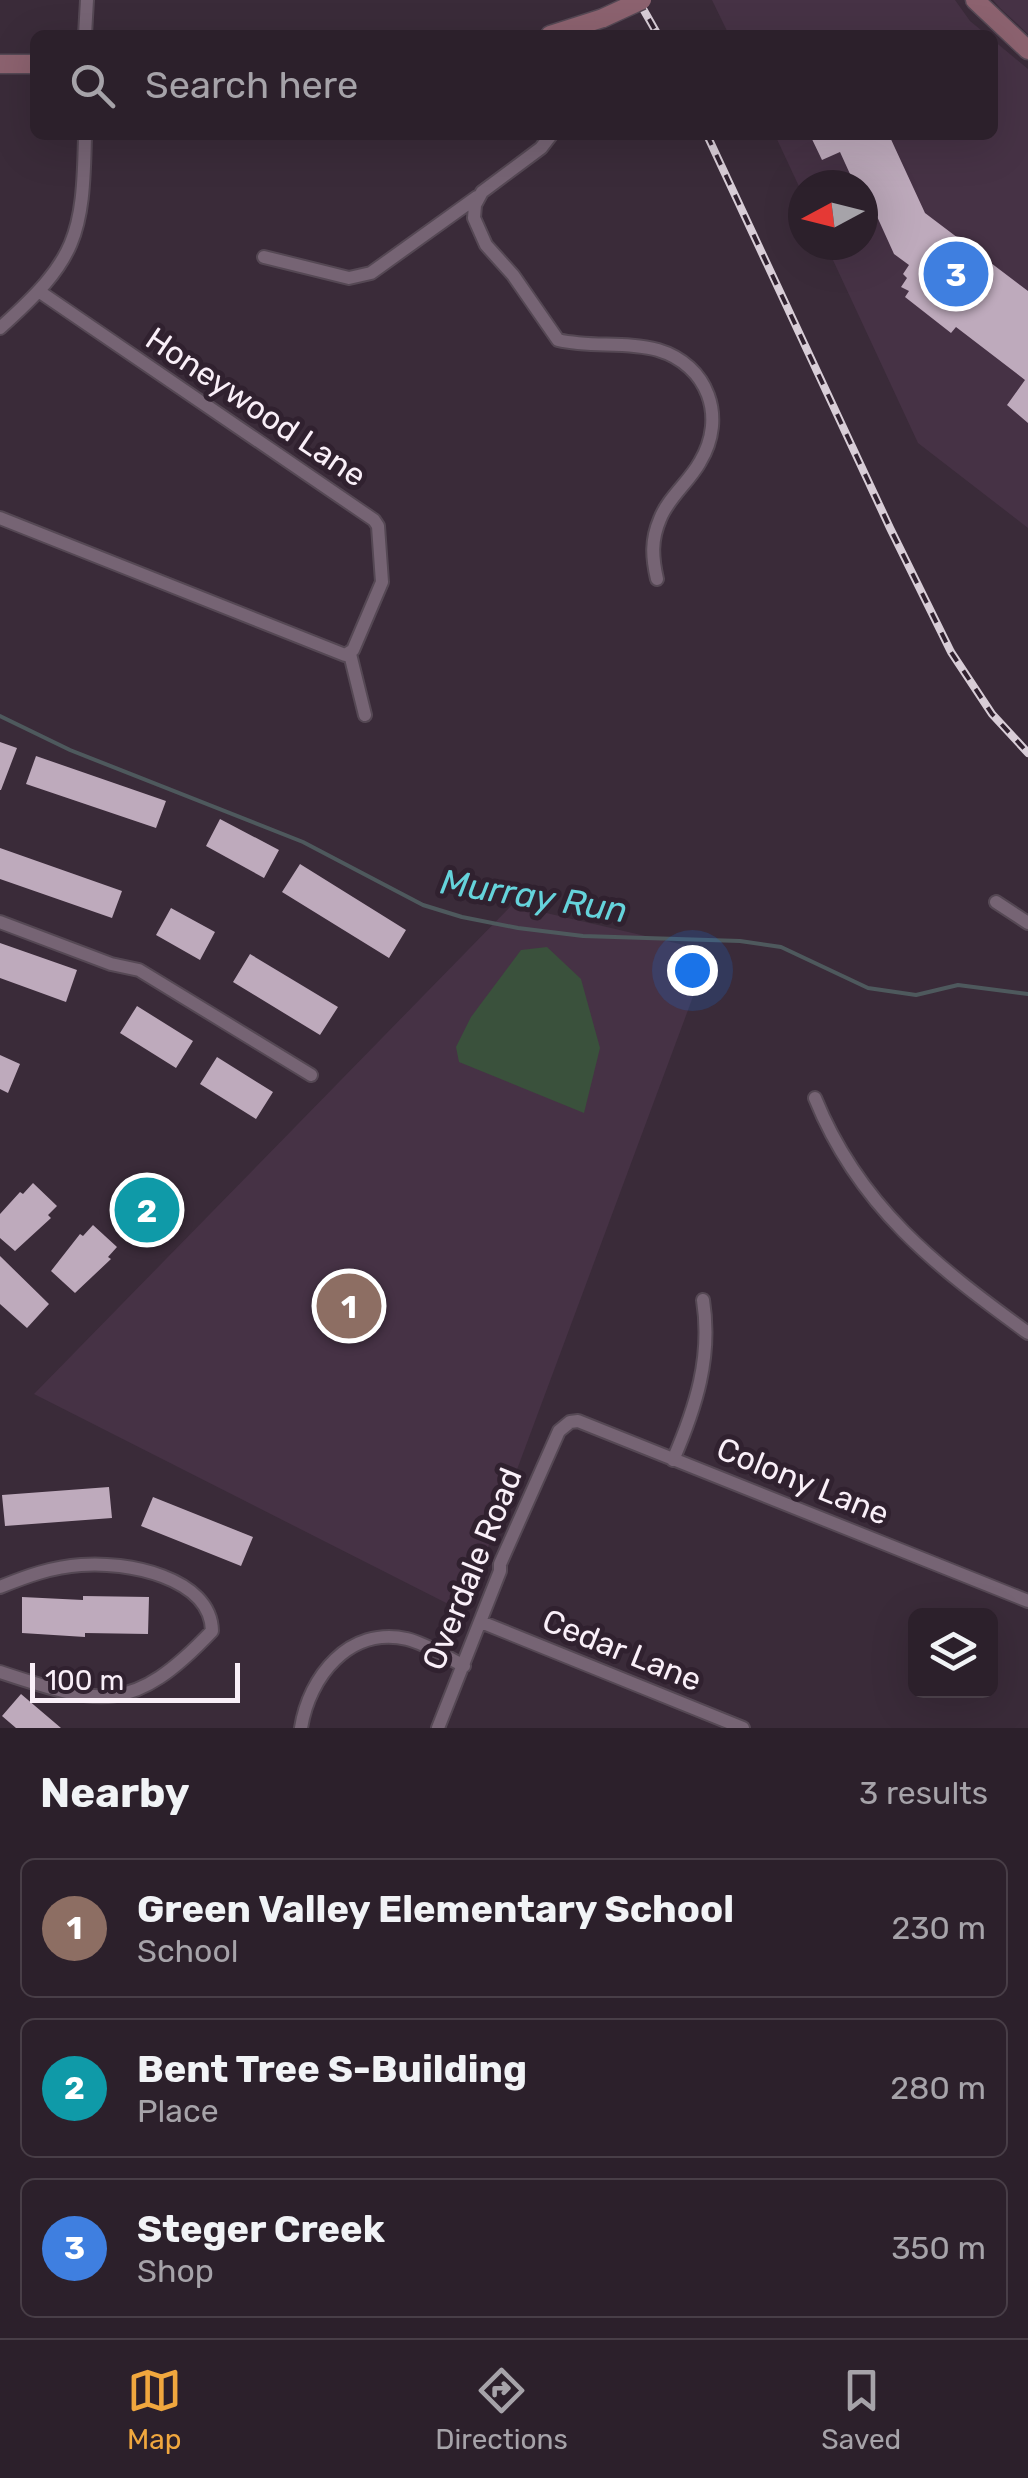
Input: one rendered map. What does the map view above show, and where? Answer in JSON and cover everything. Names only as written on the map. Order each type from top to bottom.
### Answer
[{"type":"street","points":[[85,30],[88,0]]},
{"type":"street","points":[[566,30],[642,0]]},
{"type":"street","points":[[975,0],[1028,50]]},
{"type":"street","points":[[0,64],[30,64]]},
{"type":"street","points":[[0,328],[40,292],[63,261],[74,237],[84,192],[85,140]]},
{"type":"street","points":[[264,257],[348,278],[371,273],[480,196],[547,140]]},
{"type":"street","points":[[480,196],[474,218],[478,232],[558,340],[576,345],[657,350],[687,363],[706,388],[710,408],[708,445],[661,514],[651,553],[657,579]]},
{"type":"street","name":"Honeywood Lane","points":[[40,292],[374,520],[378,526],[382,582],[350,654]]},
{"type":"street","points":[[0,518],[350,654],[365,714]]},
{"type":"street","points":[[996,902],[1028,923]]},
{"type":"street","points":[[0,922],[111,964],[139,970],[310,1074]]},
{"type":"street","points":[[815,1098],[842,1154],[876,1204],[928,1257],[1028,1333]]},
{"type":"street","points":[[673,1460],[704,1370],[707,1345],[702,1300]]},
{"type":"street","name":"Colony Lane","points":[[559,1430],[570,1422],[578,1422],[1028,1601]]},
{"type":"street","name":"Overdale Road","points":[[438,1728],[500,1564],[559,1430]]},
{"type":"street","points":[[0,1588],[35,1572],[82,1564],[160,1575],[195,1593],[208,1606],[212,1631],[186,1659],[148,1686],[114,1697],[94,1699],[0,1672]]},
{"type":"street","name":"Cedar Lane","points":[[481,1622],[743,1728]]},
{"type":"street","points":[[301,1728],[304,1708],[322,1675],[358,1642],[403,1638],[464,1666]]},
{"type":"shaded area","points":[[712,0],[955,0],[981,30],[727,30]]},
{"type":"shaded area","points":[[993,0],[1028,0],[1028,34],[1000,8]]},
{"type":"shaded area","points":[[998,44],[1028,69],[1028,528],[918,443],[833,260],[878,260],[878,170],[791,170],[777,140],[998,140]]},
{"type":"shaded area","points":[[512,905],[710,951],[464,1612],[34,1394]]},
{"type":"green space","points":[[547,947],[581,979],[600,1048],[584,1113],[459,1062],[456,1047],[471,1017],[521,950]]},
{"type":"building","points":[[812,140],[891,140],[925,213],[1028,291],[1028,423],[1007,405],[1025,380],[956,327],[951,333],[905,297],[909,291],[901,287],[909,265],[894,254],[878,219],[878,170],[848,170],[840,152],[822,160]]},
{"type":"building","points":[[0,742],[17,748],[1,790],[0,790]]},
{"type":"building","points":[[36,756],[166,801],[156,828],[26,784]]},
{"type":"building","points":[[220,819],[279,850],[264,878],[206,846]]},
{"type":"building","points":[[0,848],[122,891],[112,918],[0,879]]},
{"type":"building","points":[[300,864],[406,930],[389,958],[282,892]]},
{"type":"building","points":[[171,908],[215,932],[200,960],[156,935]]},
{"type":"building","points":[[0,943],[77,970],[66,1002],[0,978]]},
{"type":"building","points":[[250,954],[338,1007],[320,1035],[233,982]]},
{"type":"building","points":[[137,1006],[193,1041],[176,1068],[120,1033]]},
{"type":"building","points":[[0,1055],[20,1064],[8,1093],[0,1089]]},
{"type":"building","points":[[217,1057],[273,1092],[256,1119],[200,1084]]},
{"type":"building","points":[[134,1177],[181,1219],[160,1243],[129,1221],[113,1202]]},
{"type":"building","points":[[33,1183],[57,1206],[48,1215],[51,1218],[15,1251],[0,1238],[0,1214]]},
{"type":"building","points":[[93,1225],[117,1247],[108,1257],[111,1259],[75,1293],[51,1271],[80,1234],[83,1236]]},
{"type":"building","points":[[0,1256],[49,1304],[27,1328],[0,1304]]},
{"type":"building","points":[[109,1487],[112,1518],[5,1526],[2,1495]]},
{"type":"building","points":[[153,1497],[253,1537],[241,1566],[141,1526]]},
{"type":"building","points":[[83,1596],[149,1597],[148,1634],[85,1633],[85,1637],[22,1633],[22,1597],[83,1600]]},
{"type":"building","points":[[21,1694],[61,1728],[16,1728],[2,1716]]},
{"type":"waterway","name":"Murray Run","points":[[0,716],[70,750],[303,842],[423,905],[462,917],[583,936],[740,941],[781,947],[868,988],[916,995],[958,985],[1028,994]]},
{"type":"railway","points":[[638,0],[655,30]]},
{"type":"railway","points":[[709,140],[951,652],[992,714],[1028,753]]},
{"type":"place","name":"Steger Creek","points":[[956,274]]},
{"type":"place","name":"Bent Tree S-Building","points":[[147,1210]]},
{"type":"place","name":"Green Valley Elementary School","points":[[349,1306]]}]
